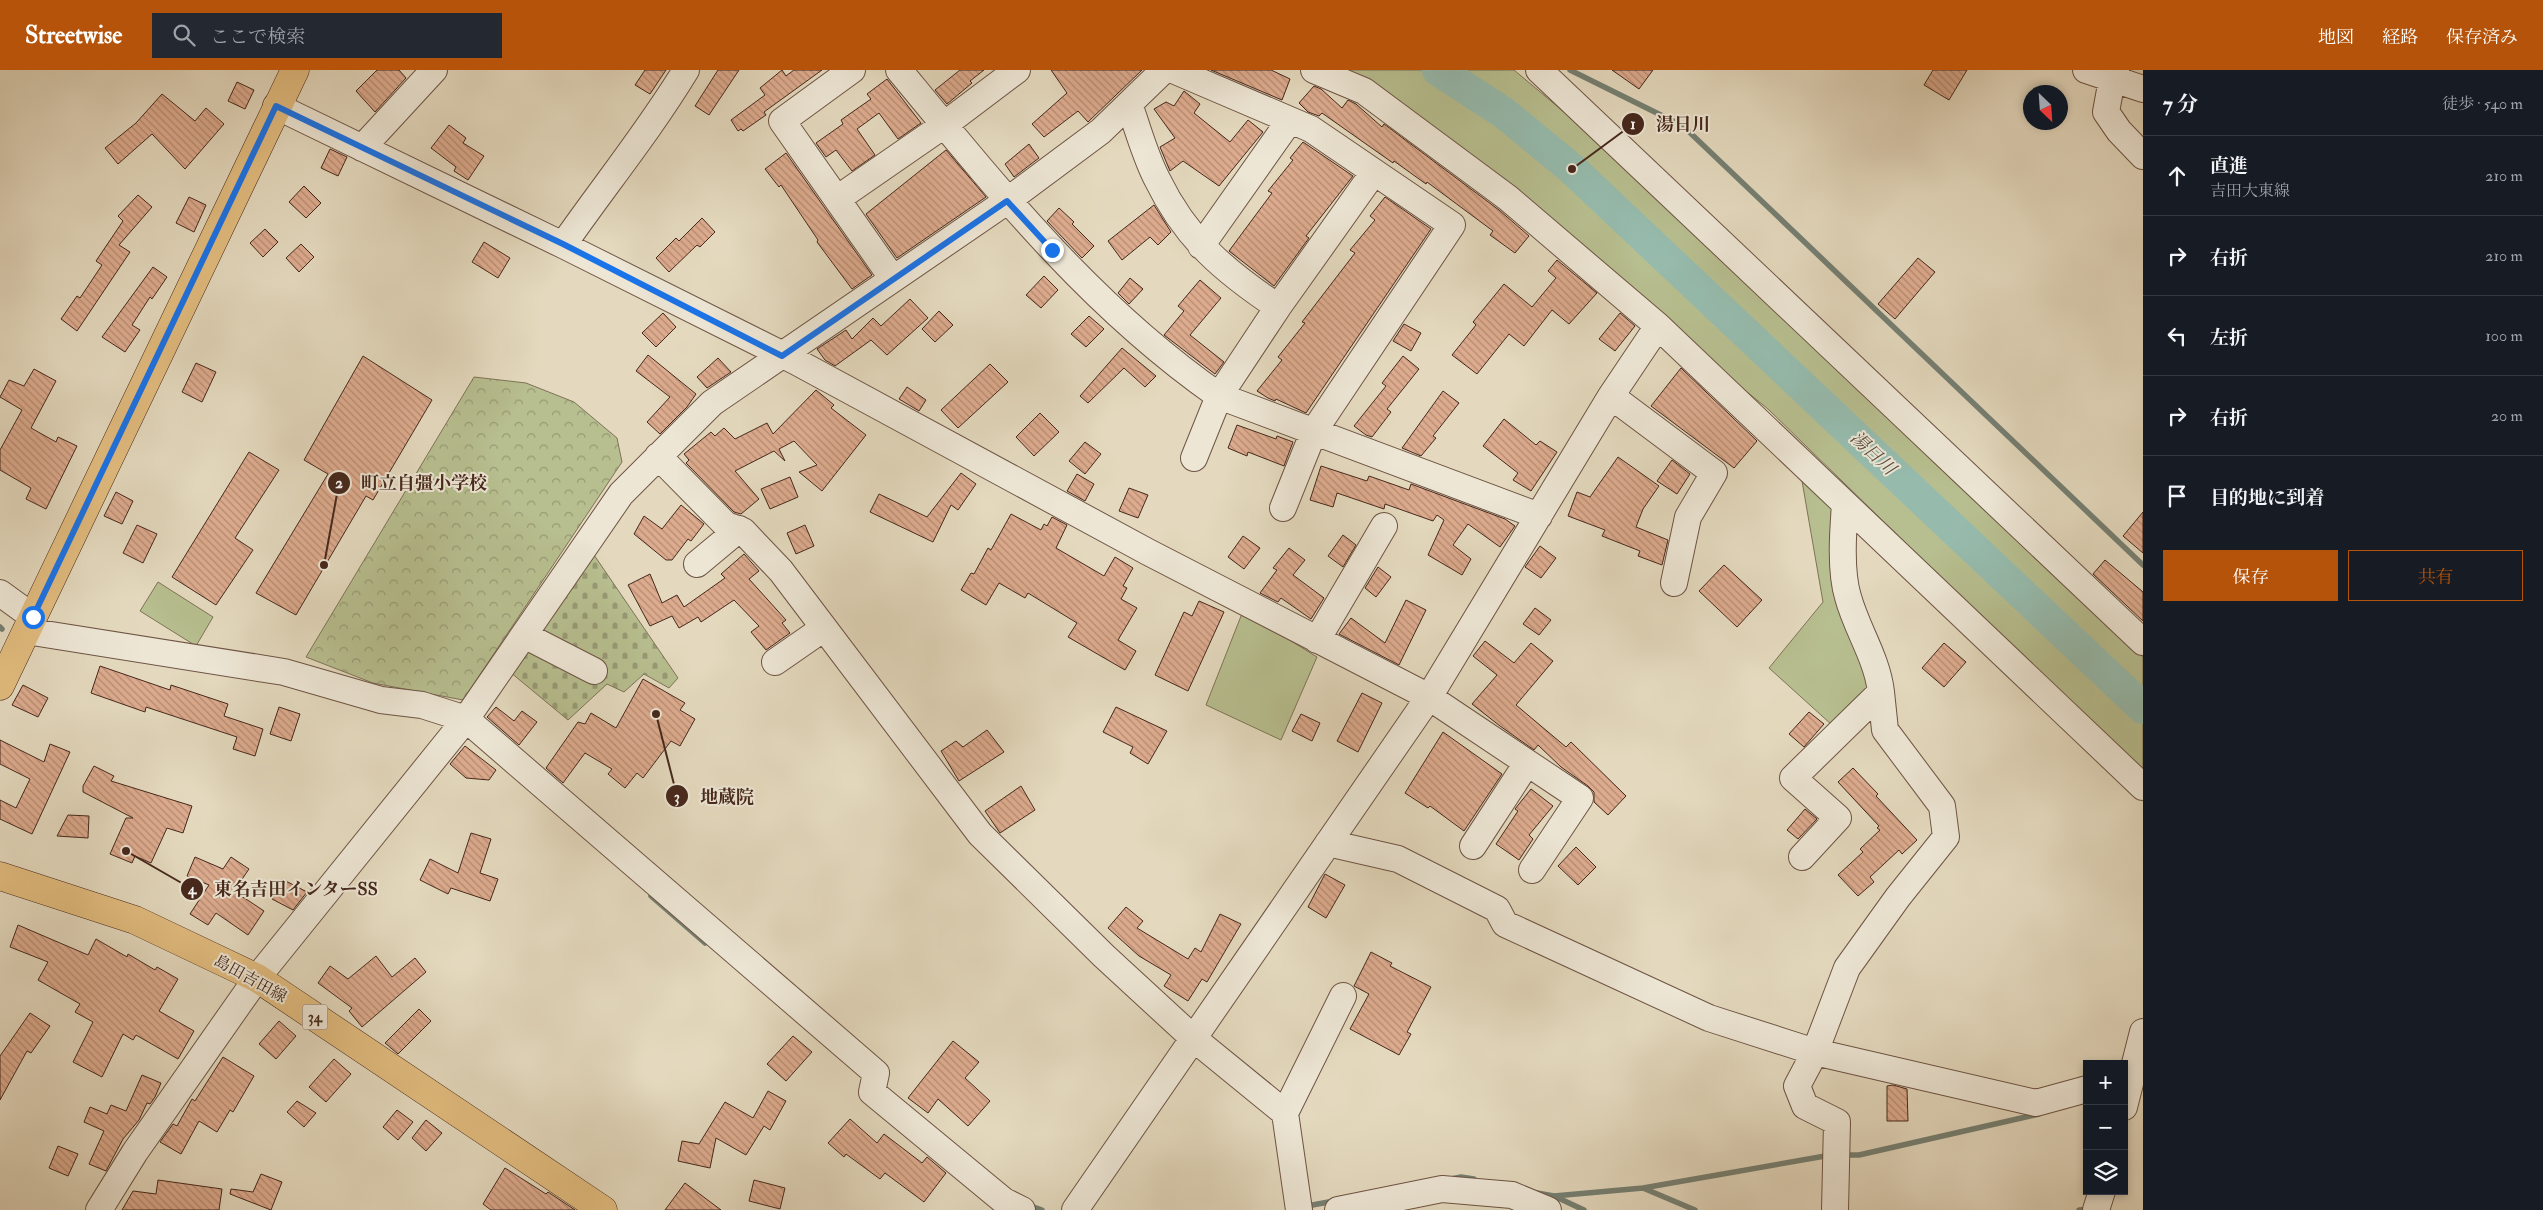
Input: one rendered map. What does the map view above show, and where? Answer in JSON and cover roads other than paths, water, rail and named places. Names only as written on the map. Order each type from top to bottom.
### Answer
[{"type":"main road","points":[[0,686],[276,106],[295,70]]},
{"type":"main road","name":"島田吉田線","points":[[0,876],[135,920],[257,978],[604,1210]]},
{"type":"street","points":[[362,148],[434,70]]},
{"type":"street","points":[[563,244],[595,198],[657,117],[686,70]]},
{"type":"street","points":[[852,70],[782,121],[894,280]]},
{"type":"street","points":[[899,70],[1007,201],[1096,295],[1174,365],[1219,396],[1539,516]]},
{"type":"street","points":[[837,199],[944,125],[1017,70]]},
{"type":"street","points":[[99,1210],[135,1152],[257,978],[466,719],[621,494],[712,403],[1007,201],[1101,131],[1164,70]]},
{"type":"street","points":[[1173,70],[1311,129],[1452,226],[1314,431],[1283,508]]},
{"type":"street","points":[[1314,70],[1364,91],[1508,198],[1658,326],[2143,787]]},
{"type":"street","points":[[1539,70],[2143,642]]},
{"type":"street","points":[[2086,70],[2114,74],[2143,89]]},
{"type":"street","points":[[2114,74],[2106,112],[2119,131],[2143,156]]},
{"type":"street","points":[[1129,104],[1156,178],[1181,222],[1201,246],[1234,277],[1278,307]]},
{"type":"street","points":[[276,106],[563,244],[782,356],[1317,640],[1429,697],[1580,798],[1532,870]]},
{"type":"street","points":[[1201,246],[1290,120]]},
{"type":"street","points":[[1194,458],[1219,396],[1278,307],[1374,172]]},
{"type":"street","points":[[1075,1209],[1429,697],[1611,396],[1658,326]]},
{"type":"street","points":[[1611,396],[1714,473],[1688,517],[1674,583]]},
{"type":"street","points":[[658,456],[726,525],[743,531],[781,571],[980,834],[1104,956],[1193,1038],[1285,1113]]},
{"type":"street","points":[[1836,1210],[1837,1122],[1805,1106],[1797,1086],[1815,1052],[1847,968],[1898,897],[1946,837],[1942,806],[1885,730],[1879,674],[1847,596],[1842,543],[1845,504]]},
{"type":"street","points":[[1317,640],[1384,526]]},
{"type":"street","points":[[697,564],[739,529]]},
{"type":"street","points":[[0,593],[30,624],[284,672],[381,700],[422,705],[466,719],[874,1082],[1004,1201],[1022,1210]]},
{"type":"street","points":[[775,662],[824,628]]},
{"type":"street","points":[[524,635],[594,671]]},
{"type":"street","points":[[1802,857],[1838,818],[1793,778],[1881,692]]},
{"type":"street","points":[[1473,846],[1527,763]]},
{"type":"street","points":[[1328,843],[1398,859],[1497,909],[1505,924],[1709,1018],[1815,1052],[2036,1103],[2083,1090]]},
{"type":"street","points":[[1299,1210],[1285,1113],[1343,996]]},
{"type":"street","points":[[2128,1090],[2143,1032]]},
{"type":"street","points":[[1338,1210],[1442,1189],[1512,1194],[1548,1210]]},
{"type":"waterway","name":"湯日川","points":[[1438,70],[1504,113],[1572,169],[2143,708]]},
{"type":"waterway","points":[[1570,70],[1683,126],[2143,565]]},
{"type":"waterway","points":[[651,896],[705,943]]},
{"type":"waterway","points":[[1843,1155],[1859,1155],[2039,1114]]},
{"type":"waterway","points":[[1554,1196],[1643,1188],[1831,1155]]},
{"type":"waterway","points":[[1451,1179],[1461,1177],[1474,1179]]},
{"type":"waterway","points":[[1643,1188],[1695,1210]]},
{"type":"waterway","points":[[1537,1193],[1554,1196],[1584,1210]]},
{"type":"waterway","points":[[1307,1206],[1334,1201]]},
{"type":"waterway","points":[[1028,1205],[1042,1210]]},
{"type":"waterway","points":[[2079,1210],[2091,1209]]},
{"type":"place","name":"湯日川","points":[[1572,169]]},
{"type":"place","name":"町立自彊小学校","points":[[324,565]]},
{"type":"place","name":"地蔵院","points":[[656,714]]},
{"type":"place","name":"東名吉田インターSS","points":[[126,851]]}]
